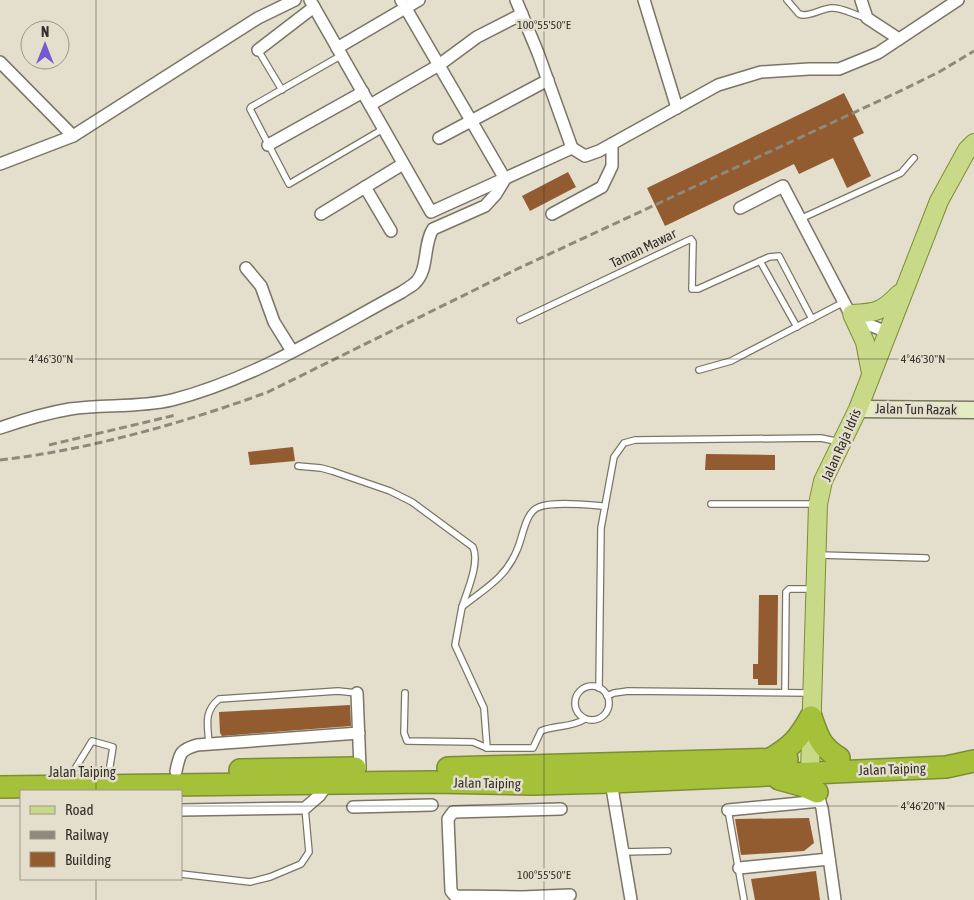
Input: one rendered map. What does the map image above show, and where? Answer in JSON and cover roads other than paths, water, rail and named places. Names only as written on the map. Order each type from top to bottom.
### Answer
[{"type":"highway","points":[[811,717],[822,745],[839,758]]},
{"type":"highway","points":[[811,717],[800,737],[766,767],[790,782],[814,781]]},
{"type":"highway","name":"Jalan Taiping","points":[[814,781],[839,758],[944,755],[974,757]]},
{"type":"highway","name":"Jalan Taiping","points":[[0,772],[72,772],[102,783],[176,771],[360,768],[488,758],[766,767],[814,781],[946,767],[974,761]]},
{"type":"highway","points":[[488,758],[524,776],[533,797]]},
{"type":"highway","name":"Jalan Taiping","points":[[0,786],[102,783],[328,783],[409,794],[533,797],[610,782],[766,767]]},
{"type":"main road","name":"Jalan Raja Idris","points":[[814,781],[811,717],[818,504],[823,481],[858,409],[939,201],[967,150],[974,143]]},
{"type":"main road","points":[[848,308],[870,314],[886,308],[904,289]]},
{"type":"main road","points":[[848,308],[865,342],[871,374]]},
{"type":"street","points":[[0,164],[72,136],[258,18],[295,0]]},
{"type":"street","points":[[339,51],[403,4],[420,0]]},
{"type":"street","points":[[516,0],[548,80],[572,148],[585,156],[612,144],[718,85],[761,72],[839,69],[878,53],[958,0]]},
{"type":"street","points":[[644,0],[677,108]]},
{"type":"street","points":[[861,0],[867,18],[899,39]]},
{"type":"street","points":[[258,50],[312,4],[431,212],[572,148]]},
{"type":"street","points":[[403,4],[504,179]]},
{"type":"street","points":[[370,106],[439,65],[477,37],[522,14]]},
{"type":"street","points":[[1,64],[72,136]]},
{"type":"street","points":[[439,138],[548,80]]},
{"type":"street","points":[[268,145],[362,92]]},
{"type":"street","points":[[552,214],[602,187],[612,166],[612,144]]},
{"type":"street","points":[[321,214],[403,164]]},
{"type":"street","points":[[0,428],[27,419],[70,409],[132,406],[170,400],[213,388],[250,373],[402,292],[417,282],[422,270],[430,234],[433,230],[486,206],[496,194],[504,179]]},
{"type":"street","points":[[740,208],[783,186],[848,308],[857,320],[887,332]]},
{"type":"street","points":[[365,187],[391,231]]},
{"type":"street","points":[[246,268],[261,286],[274,322],[292,351]]},
{"type":"street","name":"Jalan Tun Razak","points":[[858,409],[974,410]]},
{"type":"street","points":[[357,693],[360,768]]},
{"type":"street","points":[[176,771],[179,756],[184,749],[197,745],[359,733]]},
{"type":"street","points":[[728,810],[814,781],[835,900]]},
{"type":"street","points":[[610,782],[631,900]]},
{"type":"street","points":[[182,810],[305,808],[319,796],[328,783]]},
{"type":"street","points":[[352,807],[409,794],[432,805]]},
{"type":"street","points":[[561,809],[533,797],[452,812],[448,819],[451,891],[455,896],[523,899],[570,897]]},
{"type":"street","points":[[739,868],[829,859]]},
{"type":"lane","points":[[787,0],[796,11],[803,15],[831,8],[842,9],[856,16],[867,18]]},
{"type":"lane","points":[[258,50],[282,90]]},
{"type":"lane","points":[[339,51],[282,90],[250,109],[289,184],[383,129]]},
{"type":"lane","points":[[800,219],[901,173],[914,158]]},
{"type":"lane","points":[[431,212],[433,230]]},
{"type":"lane","name":"Taman Mawar","points":[[520,320],[690,239],[693,242],[692,289],[698,289],[760,261],[779,256],[812,319]]},
{"type":"lane","points":[[760,261],[797,327]]},
{"type":"lane","points":[[699,370],[731,361],[812,319],[848,308]]},
{"type":"lane","points":[[599,688],[602,528],[614,457],[624,443],[635,440],[801,438],[821,438],[842,442]]},
{"type":"lane","points":[[298,466],[321,468],[390,491],[412,502],[473,547],[475,552],[474,566],[462,608],[455,645],[484,708],[488,758]]},
{"type":"lane","points":[[711,504],[818,504]]},
{"type":"lane","points":[[462,608],[508,570],[531,513],[538,507],[550,505],[605,506]]},
{"type":"lane","points":[[816,555],[926,558]]},
{"type":"lane","points":[[785,692],[786,592],[789,589],[815,589]]},
{"type":"lane","points":[[488,758],[533,748],[541,732],[549,728],[568,726],[585,719],[595,720],[604,715],[609,706],[607,696],[599,688],[587,687],[576,696],[574,702],[577,712],[585,719]]},
{"type":"lane","points":[[209,744],[208,713],[211,706],[219,699],[338,691],[357,693]]},
{"type":"lane","points":[[607,696],[628,691],[812,693]]},
{"type":"lane","points":[[405,694],[404,733],[407,741],[473,742],[488,758]]},
{"type":"lane","points":[[72,772],[92,741],[113,747],[102,783]]},
{"type":"lane","points":[[182,874],[250,882],[270,877],[301,864],[309,852],[305,808]]},
{"type":"lane","points":[[728,810],[744,900]]},
{"type":"lane","points":[[622,852],[668,851]]},
{"type":"railway","points":[[0,460],[67,450],[136,434],[268,392],[515,270],[896,93],[939,72],[974,51]]},
{"type":"railway","points":[[49,445],[176,415]]}]
